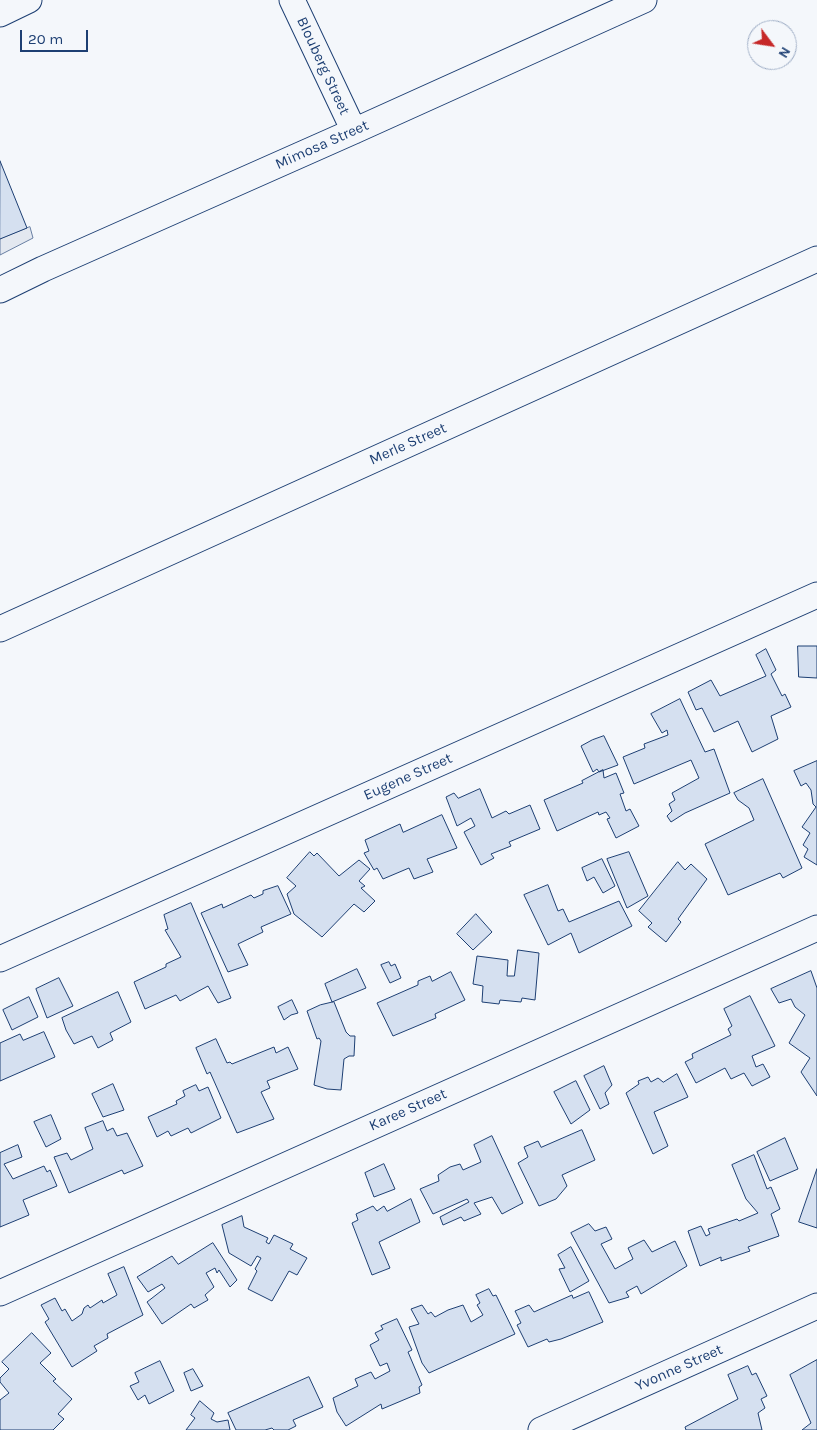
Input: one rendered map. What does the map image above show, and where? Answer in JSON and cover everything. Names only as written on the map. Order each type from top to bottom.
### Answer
[{"type":"street","points":[[0,14],[29,0]]},
{"type":"street","name":"Blouberg Street","points":[[292,0],[354,131]]},
{"type":"street","name":"Mimosa Street","points":[[0,290],[644,0]]},
{"type":"street","name":"Merle Street","points":[[0,629],[817,259]]},
{"type":"street","name":"Eugene Street","points":[[0,959],[817,595]]},
{"type":"street","name":"Karee Street","points":[[0,1293],[817,928]]},
{"type":"street","name":"Yvonne Street","points":[[541,1430],[817,1306]]},
{"type":"shaded area","points":[[30,227],[33,238],[0,255],[0,239]]},
{"type":"building","points":[[0,161],[27,228],[0,239]]},
{"type":"building","points":[[798,646],[817,646],[817,678],[799,677]]},
{"type":"building","points":[[766,649],[776,670],[771,674],[782,696],[785,694],[791,707],[771,716],[778,739],[752,752],[738,721],[714,732],[702,708],[696,710],[688,692],[711,680],[720,696],[766,676],[756,655]]},
{"type":"building","points":[[680,699],[705,752],[714,749],[730,793],[685,813],[671,822],[667,816],[672,811],[669,804],[675,800],[672,793],[699,778],[691,760],[634,784],[623,757],[645,748],[644,744],[668,735],[667,730],[662,733],[651,714]]},
{"type":"building","points":[[604,736],[618,765],[599,772],[597,769],[593,772],[581,746]]},
{"type":"building","points":[[817,761],[817,865],[804,857],[808,849],[803,845],[810,833],[802,827],[816,807],[813,804],[811,790],[806,783],[801,786],[794,771]]},
{"type":"building","points":[[603,770],[604,778],[616,773],[624,793],[620,794],[626,811],[630,809],[639,826],[616,838],[607,819],[610,818],[606,812],[599,815],[598,812],[557,831],[544,800],[583,783],[582,781]]},
{"type":"building","points":[[763,779],[802,868],[783,878],[780,873],[728,895],[705,844],[754,820],[749,808],[738,800],[734,793]]},
{"type":"building","points":[[480,789],[492,818],[506,811],[509,814],[530,805],[540,829],[509,842],[511,846],[491,854],[494,858],[481,865],[464,832],[475,826],[471,818],[457,826],[446,797],[454,793],[458,798]]},
{"type":"building","points":[[442,815],[457,848],[427,859],[433,872],[414,879],[409,868],[383,879],[377,868],[374,870],[364,853],[369,851],[365,840],[400,824],[403,832]]},
{"type":"building","points":[[310,852],[314,856],[317,853],[339,876],[359,860],[370,869],[359,881],[365,886],[361,888],[375,901],[364,912],[354,904],[322,937],[294,914],[287,894],[296,886],[287,878]]},
{"type":"building","points":[[629,852],[648,896],[627,908],[607,859]]},
{"type":"building","points":[[602,859],[615,886],[603,893],[594,877],[587,881],[582,868]]},
{"type":"building","points":[[678,862],[685,870],[691,864],[707,879],[678,919],[681,922],[666,942],[648,927],[652,923],[639,911]]},
{"type":"building","points":[[548,885],[558,911],[563,909],[569,922],[619,901],[632,926],[579,953],[571,933],[548,945],[524,895]]},
{"type":"building","points":[[278,886],[291,914],[261,927],[263,932],[238,944],[248,965],[228,972],[201,913],[222,904],[223,908],[251,895],[254,898],[263,894],[263,891]]},
{"type":"building","points":[[191,903],[231,998],[218,1003],[208,986],[180,1001],[176,995],[145,1009],[134,982],[166,967],[166,964],[181,957],[165,930],[168,929],[164,915]]},
{"type":"building","points":[[476,914],[492,932],[473,950],[457,934]]},
{"type":"building","points":[[518,950],[539,953],[535,1000],[522,998],[521,1002],[500,1000],[499,1004],[482,1002],[483,986],[473,984],[477,956],[508,960],[507,976],[514,976]]},
{"type":"building","points":[[389,962],[391,966],[395,964],[401,978],[390,983],[381,965]]},
{"type":"building","points":[[357,969],[366,988],[332,1002],[325,984]]},
{"type":"building","points":[[811,971],[817,988],[817,1096],[801,1072],[810,1058],[789,1043],[805,1015],[795,1007],[791,999],[779,1003],[771,989]]},
{"type":"building","points":[[451,972],[465,1000],[435,1014],[436,1018],[393,1036],[377,1003],[418,985],[418,981],[430,976],[432,981]]},
{"type":"building","points":[[59,978],[73,1006],[47,1018],[36,989]]},
{"type":"building","points":[[118,992],[131,1022],[110,1033],[113,1040],[98,1048],[92,1036],[74,1044],[62,1018]]},
{"type":"building","points":[[750,996],[775,1046],[752,1056],[756,1067],[763,1064],[770,1077],[752,1086],[744,1073],[731,1079],[725,1068],[696,1083],[685,1062],[693,1058],[692,1054],[731,1035],[728,1029],[732,1026],[724,1009]]},
{"type":"building","points":[[29,997],[38,1017],[12,1030],[3,1010]]},
{"type":"building","points":[[292,1000],[298,1013],[284,1020],[278,1007]]},
{"type":"building","points":[[334,1002],[346,1032],[350,1036],[355,1036],[354,1056],[344,1059],[341,1090],[327,1089],[314,1085],[321,1041],[319,1038],[317,1039],[307,1011],[320,1005]]},
{"type":"building","points":[[44,1032],[55,1057],[0,1081],[0,1043],[20,1034],[23,1040]]},
{"type":"building","points":[[216,1039],[227,1063],[230,1062],[232,1064],[274,1047],[276,1053],[288,1047],[298,1069],[267,1081],[270,1088],[261,1092],[274,1119],[237,1133],[210,1072],[207,1074],[196,1048]]},
{"type":"building","points":[[604,1066],[612,1085],[605,1093],[609,1104],[600,1109],[584,1076]]},
{"type":"building","points":[[677,1074],[688,1097],[654,1112],[668,1146],[653,1154],[626,1093],[639,1084],[638,1081],[648,1077],[651,1082],[658,1078],[663,1082]]},
{"type":"building","points":[[576,1081],[590,1110],[571,1124],[554,1092]]},
{"type":"building","points":[[113,1084],[124,1110],[103,1117],[92,1094]]},
{"type":"building","points":[[196,1085],[199,1091],[208,1087],[221,1118],[191,1133],[188,1128],[171,1136],[168,1131],[157,1137],[148,1117],[177,1104],[176,1101],[185,1096],[183,1091]]},
{"type":"building","points":[[51,1115],[61,1139],[46,1147],[34,1122]]},
{"type":"building","points":[[103,1121],[107,1131],[113,1128],[117,1136],[127,1133],[143,1166],[124,1174],[122,1170],[69,1193],[54,1157],[67,1153],[71,1160],[93,1149],[85,1128]]},
{"type":"building","points":[[582,1130],[595,1160],[562,1175],[567,1186],[556,1199],[539,1206],[518,1163],[528,1157],[524,1147],[538,1141],[541,1147]]},
{"type":"building","points":[[492,1136],[523,1203],[502,1214],[492,1197],[474,1203],[481,1214],[464,1221],[461,1217],[443,1225],[440,1217],[469,1202],[467,1199],[433,1214],[420,1189],[439,1181],[438,1175],[450,1167],[460,1164],[463,1170],[481,1162],[474,1145]]},
{"type":"building","points":[[785,1138],[798,1169],[770,1181],[757,1152]]},
{"type":"building","points":[[18,1145],[22,1157],[4,1164],[13,1179],[44,1166],[47,1172],[50,1170],[57,1186],[23,1200],[29,1215],[0,1227],[0,1153]]},
{"type":"building","points":[[754,1155],[767,1189],[771,1187],[780,1209],[771,1214],[779,1236],[748,1247],[750,1251],[721,1261],[721,1257],[700,1266],[688,1231],[701,1226],[706,1236],[710,1234],[708,1229],[737,1219],[739,1221],[758,1213],[746,1199],[732,1165]]},
{"type":"building","points":[[384,1164],[395,1189],[374,1197],[365,1173]]},
{"type":"building","points":[[817,1169],[817,1228],[799,1222]]},
{"type":"building","points":[[411,1199],[420,1222],[379,1242],[390,1268],[372,1275],[352,1223],[358,1220],[356,1214],[373,1206],[377,1211],[384,1206],[387,1211]]},
{"type":"building","points":[[242,1216],[244,1227],[268,1238],[266,1242],[269,1244],[274,1235],[293,1244],[290,1249],[307,1258],[297,1275],[289,1271],[272,1301],[248,1289],[261,1258],[257,1256],[251,1266],[229,1253],[222,1225]]},
{"type":"building","points":[[589,1224],[595,1231],[606,1227],[612,1239],[601,1244],[615,1269],[633,1259],[628,1248],[644,1240],[652,1252],[675,1241],[687,1266],[641,1294],[637,1286],[626,1292],[629,1297],[609,1303],[571,1233]]},
{"type":"building","points":[[213,1243],[237,1280],[230,1287],[219,1270],[217,1273],[215,1268],[206,1273],[214,1287],[205,1295],[208,1300],[194,1308],[191,1304],[162,1324],[147,1302],[165,1288],[162,1284],[148,1292],[137,1277],[172,1256],[178,1264]]},
{"type":"building","points":[[571,1247],[589,1281],[570,1292],[559,1269],[565,1268],[558,1255]]},
{"type":"building","points":[[124,1267],[143,1315],[107,1334],[108,1338],[94,1346],[97,1351],[72,1367],[45,1322],[49,1319],[41,1305],[55,1298],[62,1311],[65,1309],[72,1321],[82,1314],[84,1308],[88,1305],[90,1308],[102,1300],[103,1303],[117,1295],[108,1274]]},
{"type":"building","points":[[489,1289],[493,1296],[496,1295],[515,1334],[429,1373],[422,1363],[409,1327],[419,1324],[411,1309],[422,1305],[428,1314],[431,1312],[435,1317],[463,1305],[471,1322],[483,1315],[477,1305],[480,1303],[476,1295]]},
{"type":"building","points":[[589,1292],[603,1322],[561,1339],[549,1342],[547,1339],[528,1347],[517,1325],[521,1323],[515,1311],[529,1305],[534,1312],[572,1295],[573,1298]]},
{"type":"building","points":[[397,1319],[412,1350],[408,1352],[422,1385],[419,1387],[420,1393],[382,1409],[381,1404],[346,1426],[337,1412],[333,1398],[358,1386],[355,1379],[371,1372],[375,1379],[390,1371],[387,1363],[380,1366],[370,1345],[379,1340],[375,1333],[383,1329],[381,1326]]},
{"type":"building","points":[[32,1333],[51,1353],[40,1363],[56,1379],[53,1381],[72,1399],[58,1414],[64,1419],[53,1430],[0,1430],[0,1400],[9,1393],[0,1382],[0,1378],[9,1369],[2,1362]]},
{"type":"building","points":[[817,1360],[817,1430],[802,1430],[811,1423],[790,1375]]},
{"type":"building","points":[[160,1361],[174,1391],[149,1404],[145,1395],[138,1400],[130,1386],[139,1382],[135,1373]]},
{"type":"building","points":[[748,1366],[752,1375],[756,1373],[767,1396],[761,1399],[765,1408],[758,1413],[762,1430],[686,1430],[685,1427],[738,1399],[728,1375]]},
{"type":"building","points":[[193,1369],[203,1386],[191,1391],[184,1373]]},
{"type":"building","points":[[309,1377],[323,1407],[293,1420],[296,1426],[288,1430],[274,1430],[272,1428],[265,1430],[236,1430],[228,1413]]},
{"type":"building","points":[[200,1401],[214,1413],[211,1419],[217,1422],[228,1420],[230,1430],[186,1430],[195,1418],[191,1415]]}]
